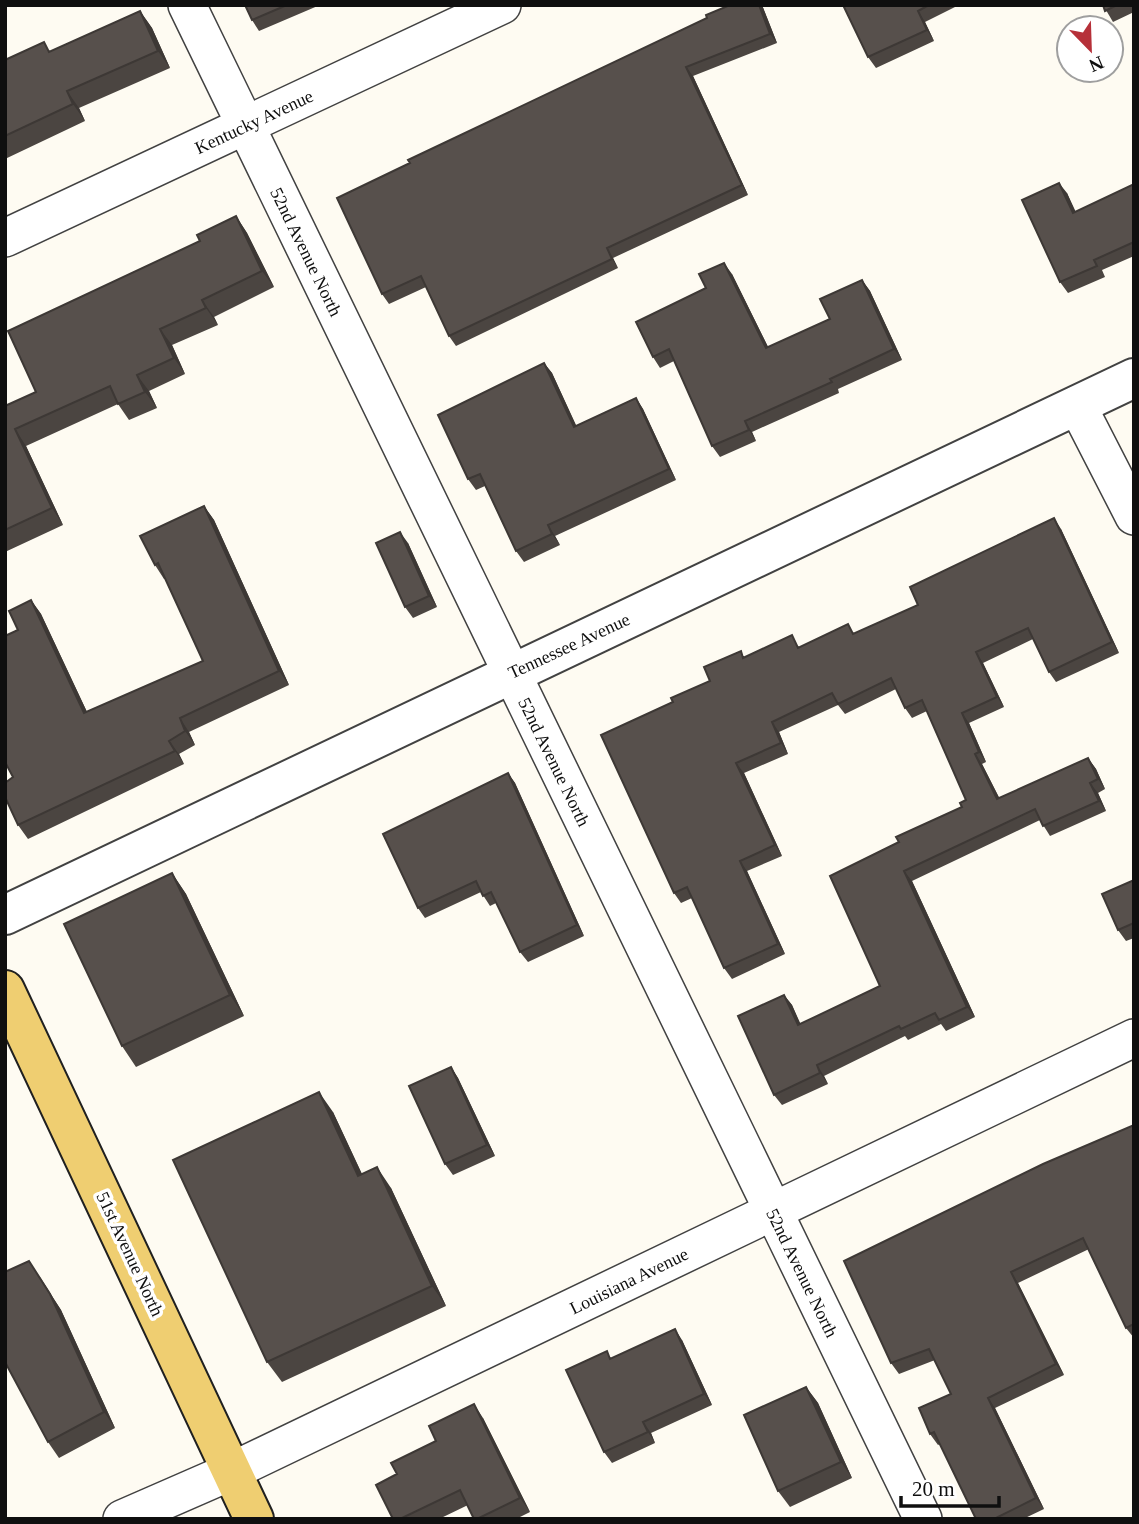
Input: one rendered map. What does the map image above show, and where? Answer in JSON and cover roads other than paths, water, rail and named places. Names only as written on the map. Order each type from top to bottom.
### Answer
[{"type":"main road","name":"51st Avenue North","points":[[5,990],[254,1519]]},
{"type":"street","name":"52nd Avenue North","points":[[187,5],[923,1519]]},
{"type":"street","name":"Kentucky Avenue","points":[[5,238],[502,5]]},
{"type":"street","name":"Tennessee Avenue","points":[[5,915],[1134,378]]},
{"type":"street","points":[[1077,405],[1134,516]]},
{"type":"street","name":"Louisiana Avenue","points":[[121,1519],[232,1471],[1134,1038]]}]
